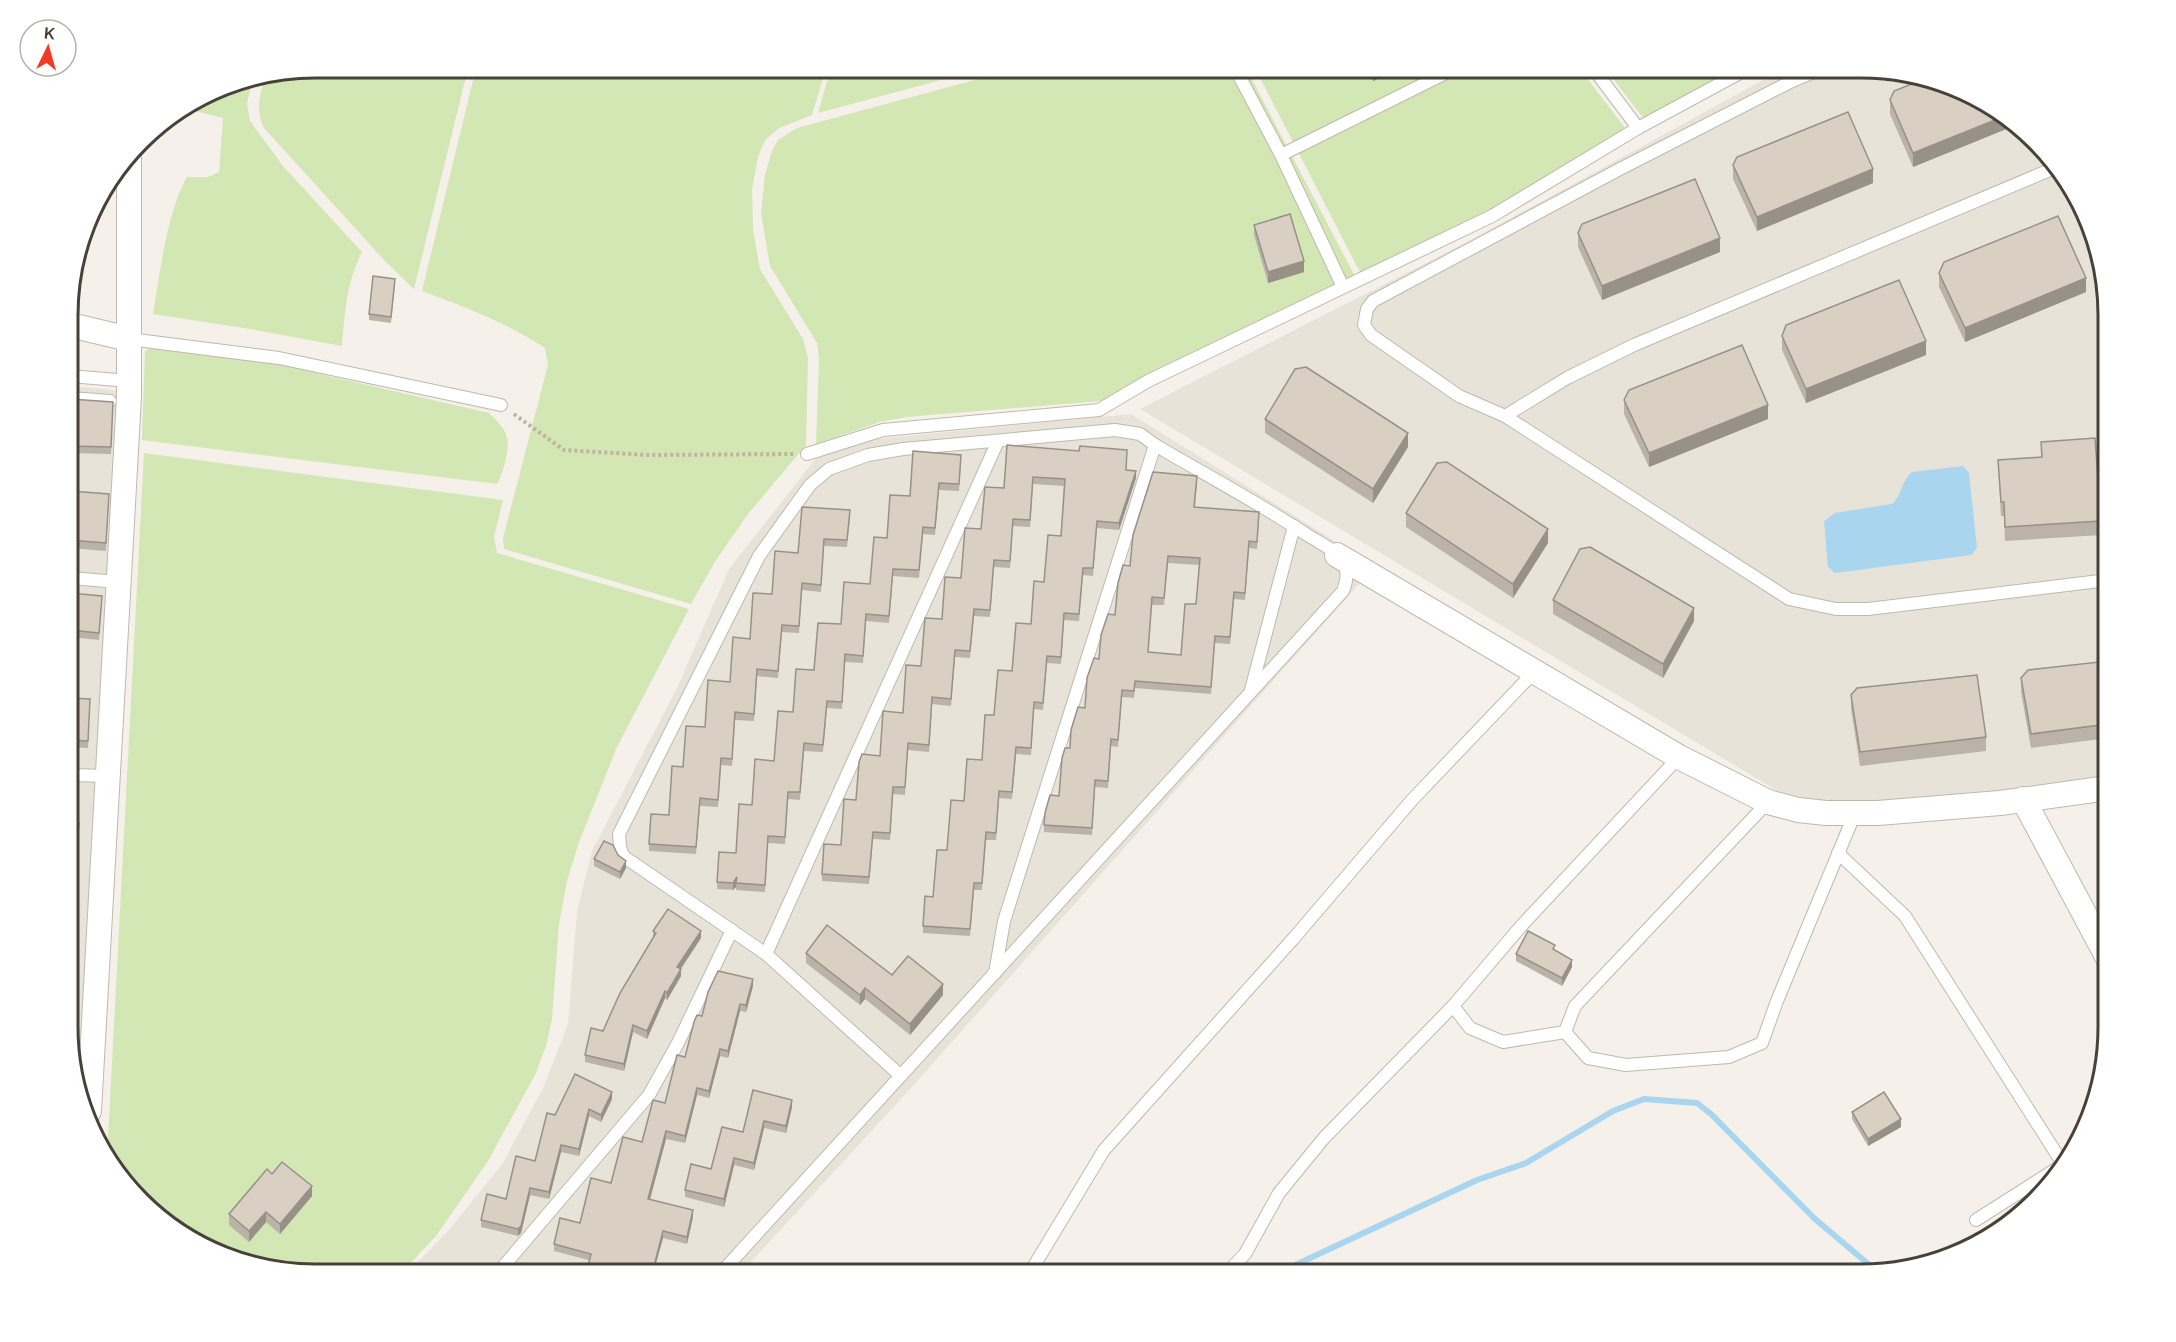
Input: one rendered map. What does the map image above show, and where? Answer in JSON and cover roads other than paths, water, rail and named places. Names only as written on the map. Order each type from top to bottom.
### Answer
[{"type":"street","points":[[82,1068],[108,776],[119,582],[129,381],[129,169]]},
{"type":"street","points":[[78,327],[129,339]]},
{"type":"street","points":[[1337,555],[1679,757],[1768,802],[1798,810],[1855,813],[1936,809],[2098,789]]},
{"type":"street","points":[[2023,799],[2098,939]]},
{"type":"lane","points":[[1240,78],[1281,155],[1343,287]]},
{"type":"lane","points":[[1281,155],[1436,78]]},
{"type":"lane","points":[[1600,78],[1638,128]]},
{"type":"lane","points":[[807,454],[883,429],[1099,410],[1148,381],[1492,216],[1638,128],[1730,78]]},
{"type":"lane","points":[[1799,78],[1618,170],[1373,301],[1367,309],[1364,325],[1371,335],[1459,396],[1505,416],[1789,599],[1836,609],[1868,609],[2098,581]]},
{"type":"lane","points":[[1505,416],[1567,378],[1635,345],[2048,170]]},
{"type":"lane","points":[[129,339],[279,358],[501,405]]},
{"type":"lane","points":[[78,377],[129,381]]},
{"type":"lane","points":[[78,399],[110,401]]},
{"type":"lane","points":[[729,1264],[901,1076],[995,973],[1343,591],[1347,572],[1344,562],[1337,555],[1294,526],[1140,434],[1115,430],[903,449],[868,455],[828,469],[810,485],[759,556],[619,834],[623,855],[766,954],[901,1076]]},
{"type":"lane","points":[[766,954],[998,441]]},
{"type":"lane","points":[[995,973],[1004,921],[1155,445]]},
{"type":"lane","points":[[1251,692],[1294,526]]},
{"type":"lane","points":[[78,579],[119,582]]},
{"type":"lane","points":[[1035,1264],[1104,1150],[1293,939],[1412,800],[1535,671]]},
{"type":"lane","points":[[1236,1264],[1245,1254],[1279,1194],[1324,1137],[1453,1006],[1523,924],[1679,757]]},
{"type":"lane","points":[[78,775],[108,776]]},
{"type":"lane","points":[[1565,1032],[1575,1006],[1768,802]]},
{"type":"lane","points":[[1565,1032],[1588,1058],[1626,1065],[1730,1057],[1762,1043],[1777,1000],[1855,813]]},
{"type":"lane","points":[[1838,853],[1905,916],[2060,1155]]},
{"type":"lane","points":[[508,1264],[649,1095],[674,1050],[732,930]]},
{"type":"lane","points":[[1453,1006],[1470,1028],[1503,1042],[1565,1032]]},
{"type":"lane","points":[[1976,1220],[2045,1176]]},
{"type":"water","points":[[1963,466],[1969,473],[1977,548],[1971,555],[1835,573],[1828,567],[1824,521],[1835,513],[1892,504],[1912,472]]},
{"type":"waterway","points":[[1297,1264],[1477,1180],[1526,1163],[1613,1111],[1644,1099],[1697,1103],[1711,1114],[1815,1219],[1868,1264]]}]
